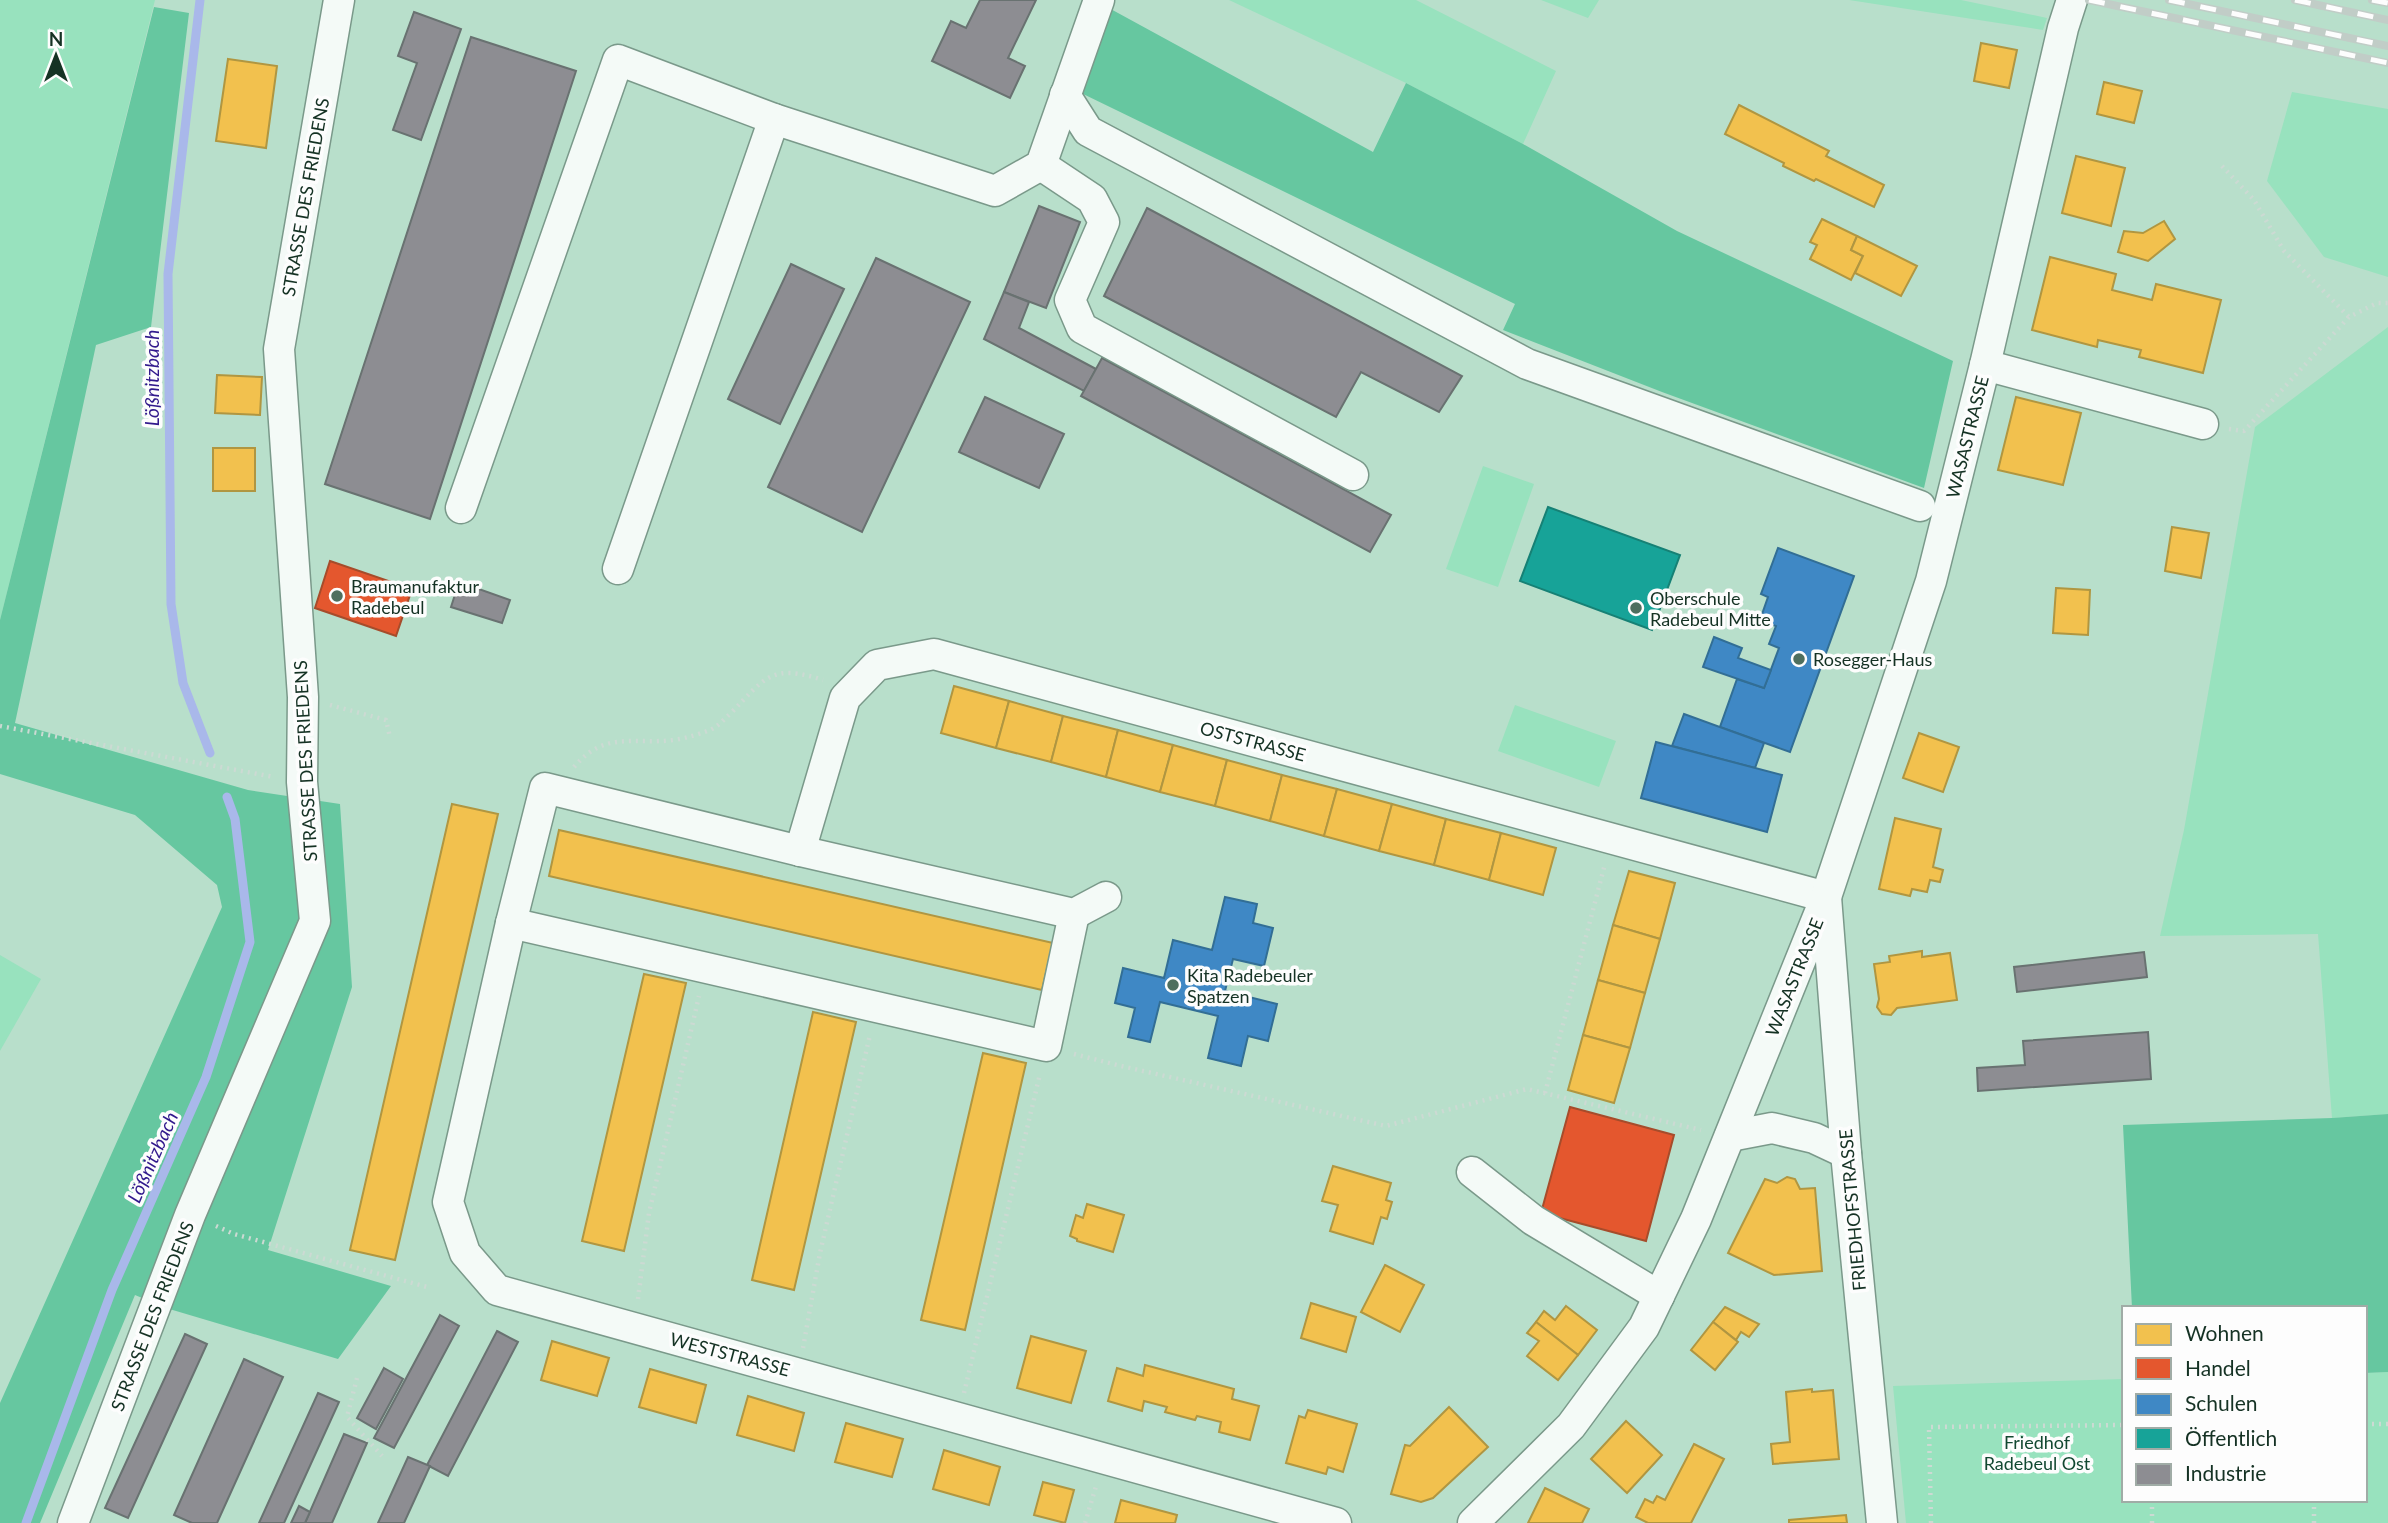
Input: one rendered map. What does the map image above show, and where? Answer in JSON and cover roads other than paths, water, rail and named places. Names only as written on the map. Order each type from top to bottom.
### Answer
[{"type":"street","name":"STRASSE DES FRIEDENS","points":[[73,1523],[190,1215],[314,921],[302,782],[303,697],[279,349],[339,0]]},
{"type":"street","points":[[461,508],[618,60],[774,119],[995,191],[1041,165],[1099,0]]},
{"type":"street","name":"WASASTRASSE","points":[[1473,1523],[1571,1426],[1644,1327],[1696,1219],[1826,897],[1931,581],[1985,365],[2063,28],[2072,0]]},
{"type":"street","points":[[1065,96],[1088,131],[1527,364],[1920,506]]},
{"type":"street","points":[[618,569],[774,119]]},
{"type":"street","points":[[1041,165],[1092,199],[1104,222],[1070,300],[1082,328],[1353,475]]},
{"type":"street","name":"WASASTRASSE","points":[[1985,365],[2203,424]]},
{"type":"street","name":"OSTSTRASSE","points":[[800,851],[845,698],[877,665],[934,654],[1826,897]]},
{"type":"street","name":"WESTSTRASSE","points":[[800,851],[545,788],[511,923],[448,1202],[465,1253],[497,1290],[1336,1523]]},
{"type":"street","points":[[800,851],[1074,914],[1106,897]]},
{"type":"street","name":"FRIEDHOFSTRASSE","points":[[1826,897],[1846,1153],[1882,1523]]},
{"type":"street","points":[[511,923],[1046,1046],[1074,914]]},
{"type":"street","points":[[1730,1136],[1772,1128],[1814,1138],[1846,1153]]},
{"type":"street","points":[[1472,1172],[1533,1220],[1659,1296]]},
{"type":"waterway","name":"Lößnitzbach","points":[[200,0],[168,274],[171,604],[183,683],[210,753]]},
{"type":"waterway","name":"Lößnitzbach","points":[[26,1523],[112,1290],[206,1077],[250,942],[235,819],[227,797]]},
{"type":"railway","points":[[2089,0],[2388,63]]},
{"type":"railway","points":[[2169,0],[2388,46]]},
{"type":"railway","points":[[2295,0],[2388,20]]},
{"type":"railway","points":[[2372,0],[2388,3]]},
{"type":"place","name":"Braumanufaktur Radebeul","points":[[337,596]]},
{"type":"place","name":"Oberschule Radebeul Mitte","points":[[1636,608]]},
{"type":"place","name":"Rosegger-Haus","points":[[1799,659]]},
{"type":"place","name":"Kita Radebeuler Spatzen","points":[[1173,985]]},
{"type":"park label","name":"Friedhof Radebeul Ost","points":[[2037,1452]]}]
